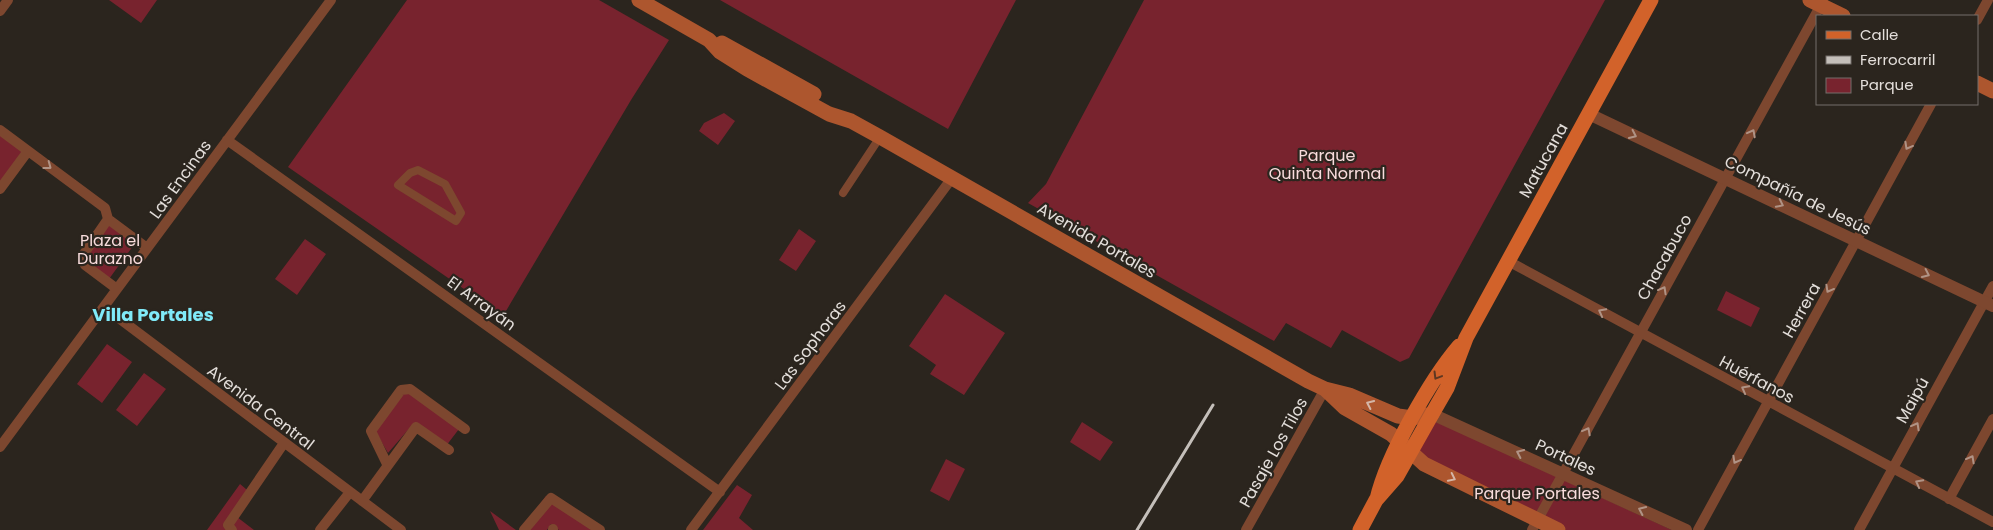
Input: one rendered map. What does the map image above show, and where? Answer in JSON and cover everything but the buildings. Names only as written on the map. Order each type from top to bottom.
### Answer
[{"type":"main road","name":"Avenida Portales","points":[[639,0],[709,40],[735,62],[829,114],[851,121],[880,137],[1326,390],[1345,408],[1391,434],[1405,448],[1431,468],[1535,525],[1558,530]]},
{"type":"main road","name":"Matucana","points":[[1360,530],[1376,500],[1382,476],[1432,414],[1447,388],[1466,338],[1651,0]]},
{"type":"main road","points":[[1818,2],[1840,15]]},
{"type":"main road","points":[[1978,84],[1993,91]]},
{"type":"main road","name":"Matucana","points":[[1405,448],[1413,418],[1441,370],[1466,338]]},
{"type":"main road","name":"Avenida Portales","points":[[1326,390],[1349,395],[1398,416],[1413,418],[1432,414]]},
{"type":"street","points":[[0,11],[8,0]]},
{"type":"street","name":"Las Encinas","points":[[0,447],[331,0]]},
{"type":"street","points":[[1978,18],[1988,0]]},
{"type":"street","name":"Chacabuco","points":[[1535,525],[1726,178],[1818,2]]},
{"type":"street","name":"Herrera","points":[[1698,530],[1930,105]]},
{"type":"street","name":"Compañía de Jesús","points":[[1589,114],[1989,304]]},
{"type":"street","points":[[0,130],[105,208],[108,219],[147,248]]},
{"type":"street","points":[[843,193],[880,137]]},
{"type":"street","name":"El Arrayán","points":[[227,140],[720,492]]},
{"type":"street","points":[[0,189],[28,151]]},
{"type":"street","points":[[418,170],[434,177],[446,184],[461,213],[456,221],[398,185],[410,173],[418,170]]},
{"type":"street","name":"Las Sophoras","points":[[691,530],[952,178]]},
{"type":"street","points":[[108,219],[81,258],[85,265],[117,289]]},
{"type":"street","name":"Huérfanos","points":[[1508,261],[1993,522]]},
{"type":"street","name":"Maipú","points":[[1859,530],[1892,469],[1989,304],[1993,286]]},
{"type":"street","name":"Avenida Central","points":[[104,307],[401,530]]},
{"type":"street","points":[[387,464],[371,431],[401,390],[410,389],[465,429]]},
{"type":"street","name":"Pasaje Los Tilos","points":[[1246,530],[1326,390]]},
{"type":"street","name":"Portales","points":[[1432,414],[1686,530]]},
{"type":"street","points":[[1949,499],[1993,419]]},
{"type":"street","points":[[362,501],[387,464],[416,427],[449,450]]},
{"type":"street","points":[[232,530],[228,526],[284,443]]},
{"type":"street","points":[[320,530],[350,492]]},
{"type":"street","points":[[524,530],[551,498],[600,530]]},
{"type":"green space","points":[[109,0],[157,0],[141,23]]},
{"type":"green space","points":[[407,0],[599,0],[669,40],[631,100],[503,316],[288,167]]},
{"type":"green space","points":[[720,0],[1016,0],[948,129]]},
{"type":"green space","name":"Parque Quinta Normal","points":[[1144,0],[1605,0],[1409,358],[1400,362],[1342,330],[1331,348],[1286,323],[1274,341],[1028,203],[1046,184]]},
{"type":"green space","points":[[724,113],[735,121],[718,145],[699,131],[704,123]]},
{"type":"green space","points":[[0,133],[21,149],[22,155],[0,184]]},
{"type":"green space","name":"Plaza el Durazno","points":[[108,223],[136,242],[109,279],[87,262],[83,256]]},
{"type":"green space","points":[[799,229],[816,241],[796,271],[779,260]]},
{"type":"green space","points":[[305,239],[326,254],[297,295],[275,279]]},
{"type":"green space","points":[[1726,291],[1760,308],[1751,327],[1717,310]]},
{"type":"green space","points":[[945,294],[1005,333],[964,395],[930,374],[936,365],[909,346]]},
{"type":"green space","points":[[107,344],[132,362],[102,403],[77,384]]},
{"type":"green space","points":[[144,373],[166,389],[137,426],[116,410]]},
{"type":"green space","points":[[410,393],[459,429],[446,446],[414,423],[388,453],[375,431],[401,394]]},
{"type":"green space","name":"Parque Portales","points":[[1436,421],[1672,530],[1566,530],[1529,513],[1416,454]]},
{"type":"green space","points":[[1082,422],[1113,442],[1100,461],[1070,442]]},
{"type":"green space","points":[[946,459],[965,469],[949,501],[930,491]]},
{"type":"green space","points":[[240,484],[252,494],[237,517],[254,530],[207,530]]},
{"type":"green space","points":[[737,485],[752,495],[739,518],[753,530],[703,530]]},
{"type":"green space","points":[[546,496],[594,530],[559,530],[551,524],[547,530],[521,530]]},
{"type":"green space","points":[[490,511],[516,530],[499,530]]},
{"type":"railway","points":[[1137,530],[1213,405]]},
{"type":"district","name":"Villa Portales","points":[[153,315]]}]
